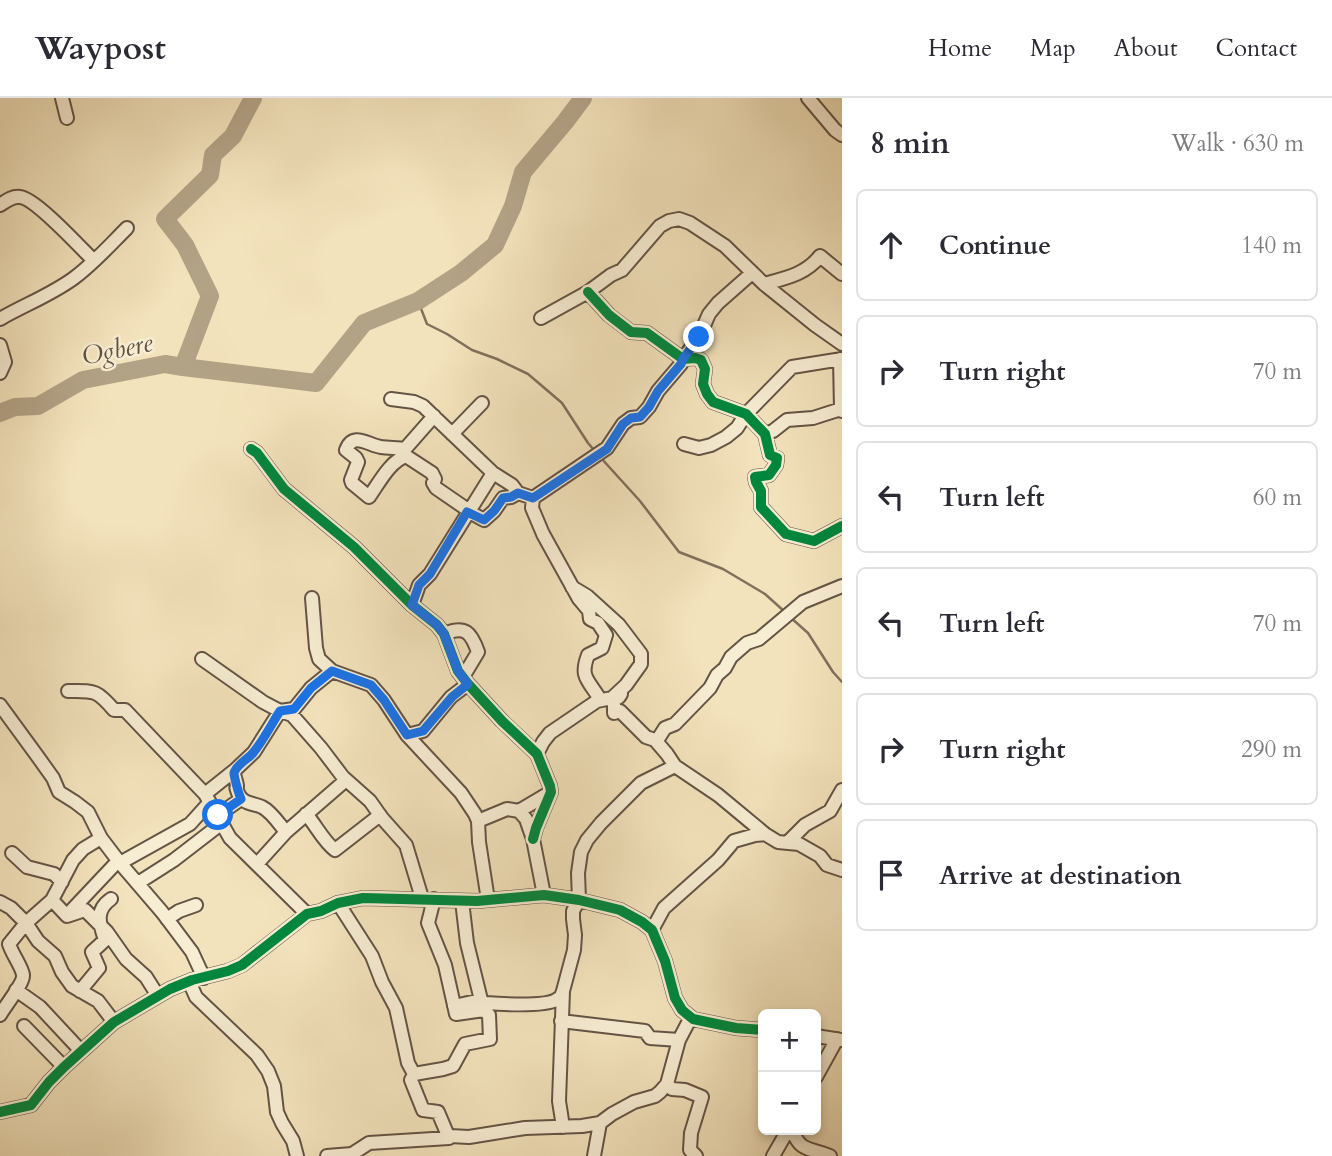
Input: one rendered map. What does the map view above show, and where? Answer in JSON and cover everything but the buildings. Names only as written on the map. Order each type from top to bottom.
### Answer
[{"type":"street","points":[[62,98],[67,118]]},
{"type":"street","points":[[808,98],[842,135]]},
{"type":"street","points":[[0,205],[18,196],[26,198],[94,261]]},
{"type":"street","points":[[541,318],[622,271],[660,226],[679,219],[690,223],[725,246],[764,284],[842,344]]},
{"type":"street","points":[[0,319],[74,278],[127,228]]},
{"type":"street","points":[[764,284],[798,274],[820,256],[842,274]]},
{"type":"street","points":[[533,498],[607,449],[623,424],[631,418],[640,417],[681,364],[699,337],[709,314],[752,273]]},
{"type":"street","points":[[589,292],[609,315],[631,332],[647,333],[683,359],[701,360],[705,369],[703,384],[713,402],[746,414],[765,435],[770,455],[777,458],[769,475],[755,477],[761,491],[761,507],[786,534],[814,541],[842,526]]},
{"type":"street","points":[[0,345],[5,362],[0,373]]},
{"type":"street","points":[[684,444],[699,448],[726,437],[792,367],[841,359],[841,410],[813,418],[786,420],[765,435]]},
{"type":"street","points":[[391,398],[423,405],[493,473],[512,485],[518,493],[533,498]]},
{"type":"street","points":[[452,435],[482,403]]},
{"type":"street","points":[[435,416],[405,449],[379,447],[358,439],[351,441],[346,450],[358,462],[352,483],[369,497],[395,462],[406,456],[432,473],[436,488],[484,520],[503,498],[518,493]]},
{"type":"street","points":[[251,449],[273,472],[284,489],[354,547],[412,605],[437,625],[444,634],[454,662],[465,681],[537,754],[551,792],[533,839]]},
{"type":"street","points":[[412,605],[419,585],[430,574],[493,473]]},
{"type":"street","points":[[533,498],[532,508],[543,534],[572,587],[589,611],[590,619],[598,623],[606,635],[602,648],[587,655],[583,672],[598,696],[597,701]]},
{"type":"street","points":[[655,740],[665,728],[675,724],[710,688],[731,657],[747,643],[759,639],[803,603],[842,586]]},
{"type":"street","points":[[572,587],[587,596],[619,625],[641,654],[641,664],[619,697],[614,700],[614,713],[620,711],[646,737],[655,740],[675,766],[718,795],[765,834],[778,842],[799,844],[820,856],[827,865],[842,870]]},
{"type":"street","points":[[312,598],[319,659],[332,671],[371,685],[407,735],[461,793],[475,814],[488,900]]},
{"type":"street","points":[[407,735],[423,731],[465,681],[478,652],[470,635],[463,630],[456,629],[444,634]]},
{"type":"street","points":[[202,659],[263,702],[289,712],[346,780],[370,801],[406,845],[428,898],[428,923],[445,965],[456,1014],[484,1010],[489,1015],[490,1039],[465,1044],[453,1066],[414,1074]]},
{"type":"street","points":[[67,916],[119,862],[190,824],[207,799],[254,752],[311,688],[332,671]]},
{"type":"street","points":[[537,754],[550,733],[597,701],[612,698],[626,685]]},
{"type":"street","points":[[68,691],[91,691],[100,694],[114,710],[125,710],[207,799],[230,838],[307,914]]},
{"type":"street","points":[[0,705],[43,763],[59,792],[88,812],[101,838],[192,952],[198,979],[192,988],[196,997],[257,1055],[268,1071],[274,1086],[277,1112],[293,1141],[297,1156]]},
{"type":"street","points":[[454,1006],[481,1000],[485,1003],[518,1004],[553,1002],[560,998],[574,950],[573,911],[579,900],[578,873],[581,852],[601,823],[641,783],[675,766]]},
{"type":"street","points":[[235,770],[237,792],[241,799],[261,807],[286,832]]},
{"type":"street","points":[[257,864],[286,832],[346,780]]},
{"type":"street","points":[[787,843],[805,825],[830,811],[842,790]]},
{"type":"street","points":[[519,811],[551,792]]},
{"type":"street","points":[[138,883],[174,860],[241,799]]},
{"type":"street","points":[[478,821],[507,809],[519,811],[526,819],[533,839],[544,895]]},
{"type":"street","points":[[306,814],[327,845],[335,850],[380,815]]},
{"type":"street","points":[[652,930],[664,908],[718,860],[734,841],[765,834]]},
{"type":"street","points":[[0,1015],[22,981],[23,974],[9,944],[26,923],[52,900],[73,860],[83,849],[101,838]]},
{"type":"street","points":[[12,853],[27,867],[54,874],[62,882]]},
{"type":"street","points":[[0,1112],[31,1105],[64,1067],[114,1022],[158,996],[170,989],[242,965],[307,914],[363,898],[462,901],[544,895],[620,910],[652,930],[682,1010],[691,1017],[736,1028],[758,1030]]},
{"type":"street","points":[[80,991],[99,968],[92,952],[105,940],[99,918],[104,904],[111,899]]},
{"type":"street","points":[[52,900],[67,916]]},
{"type":"street","points":[[462,901],[467,943],[481,1000]]},
{"type":"street","points":[[0,902],[11,908],[26,923],[38,941],[55,956],[72,986],[98,1001],[114,1022]]},
{"type":"street","points":[[338,903],[372,956],[396,1008],[408,1063],[414,1074]]},
{"type":"street","points":[[167,919],[196,905]]},
{"type":"street","points":[[67,916],[85,910],[126,959],[146,977],[158,996]]},
{"type":"street","points":[[16,990],[40,1007],[81,1051]]},
{"type":"street","points":[[563,991],[559,1101],[564,1127]]},
{"type":"street","points":[[327,1156],[352,1154],[369,1143],[450,1136],[469,1137],[525,1128],[600,1123],[634,1102],[655,1096],[667,1084],[679,1040],[691,1017]]},
{"type":"street","points":[[561,1021],[632,1028],[645,1031],[650,1038],[679,1040]]},
{"type":"street","points":[[24,1026],[64,1067]]},
{"type":"street","points":[[819,1072],[840,1040],[821,1037]]},
{"type":"street","points":[[414,1074],[411,1080],[423,1110],[438,1112],[449,1138]]},
{"type":"street","points":[[667,1084],[671,1089],[685,1090],[702,1097],[691,1133],[691,1150],[696,1156]]},
{"type":"street","points":[[594,1156],[600,1123]]},
{"type":"street","points":[[773,1156],[787,1135]]},
{"type":"street","points":[[792,1135],[797,1144],[830,1156]]},
{"type":"street","points":[[382,1142],[383,1156]]},
{"type":"waterway","name":"Ogbere","points":[[0,413],[15,407],[38,406],[83,380],[165,364],[183,367],[210,296],[185,245],[165,219],[210,175],[213,155],[233,136],[253,98]]},
{"type":"waterway","points":[[183,367],[316,383],[364,323],[418,301],[461,273],[495,245],[513,206],[523,172],[583,98]]},
{"type":"waterway","points":[[418,301],[427,324],[472,350],[528,374],[562,403],[594,450]]},
{"type":"waterway","points":[[601,458],[640,501],[679,552],[723,569],[765,594],[785,612]]},
{"type":"waterway","points":[[790,617],[808,633],[842,682]]},
{"type":"cycle path","points":[[588,292],[609,315],[631,332],[647,333],[683,359],[701,360],[705,369],[703,384],[713,402],[746,414],[765,434],[770,455],[777,458],[769,475],[755,477],[761,491],[761,507],[786,534],[814,541],[842,526]]},
{"type":"cycle path","points":[[251,449],[284,489],[354,547],[412,605],[437,625],[444,634],[458,671],[468,684],[537,754],[551,792],[533,839]]},
{"type":"cycle path","points":[[0,1112],[31,1105],[49,1082],[114,1022],[170,989],[242,965],[307,914],[363,898],[477,901],[544,895],[620,910],[652,930],[665,961],[675,998],[682,1010],[693,1019],[758,1030]]},
{"type":"route","points":[[218,815],[241,799],[237,792],[235,770],[254,752],[280,711],[294,709],[311,688],[332,671],[371,685],[407,735],[423,731],[429,726],[452,697],[468,684],[458,671],[444,634],[412,605],[419,585],[430,574],[467,512],[484,520],[503,498],[518,493],[533,498],[607,449],[623,424],[631,418],[640,417],[649,407],[699,337]]}]
